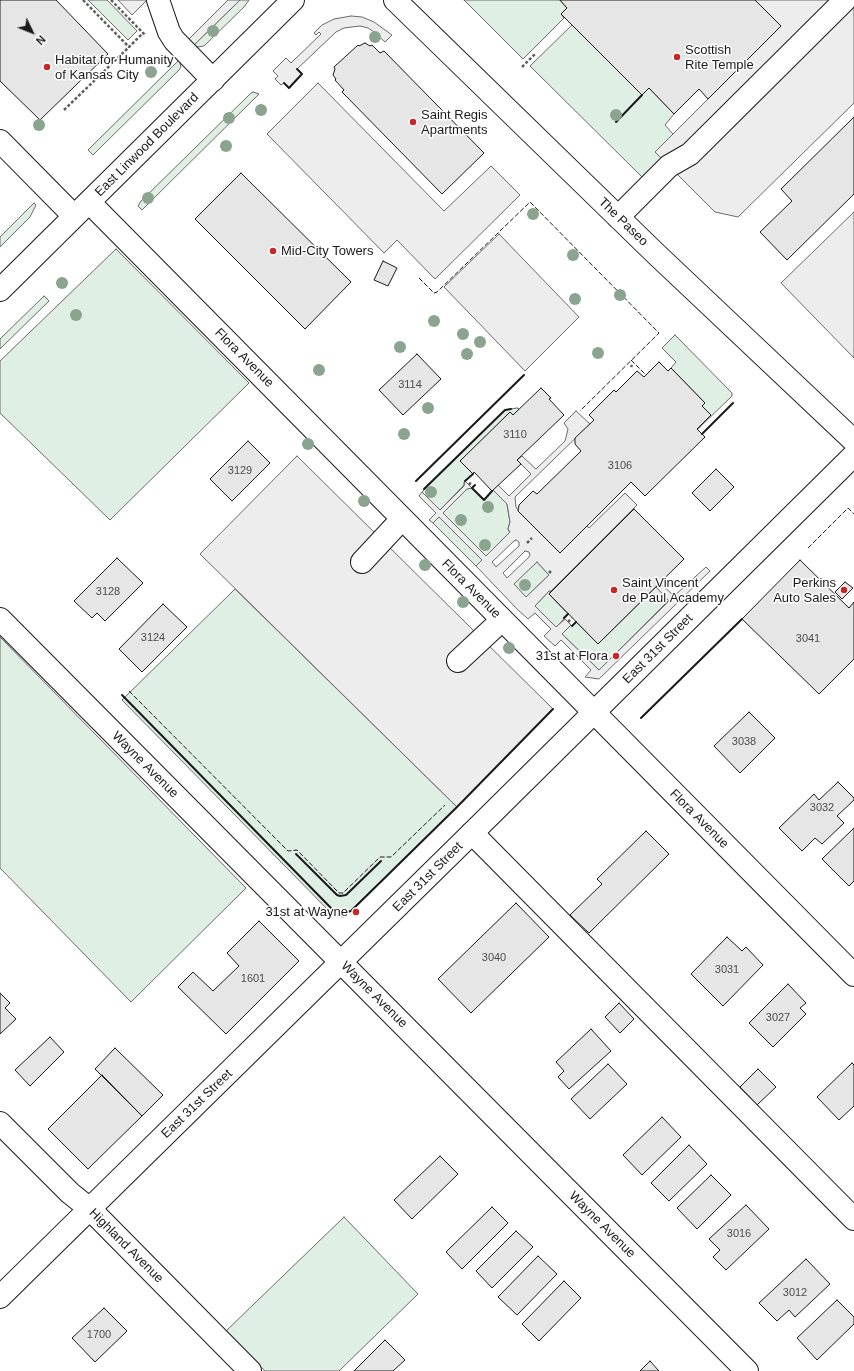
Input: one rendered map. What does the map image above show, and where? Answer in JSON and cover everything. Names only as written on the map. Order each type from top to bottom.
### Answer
[{"type":"street","points":[[158,0],[169,32],[174,40],[213,80]]},
{"type":"street","name":"East Linwood Boulevard","points":[[0,290],[293,0]]},
{"type":"street","name":"The Paseo","points":[[395,0],[618,217],[854,441]]},
{"type":"street","points":[[618,217],[669,166],[690,154],[845,0]]},
{"type":"street","name":"Flora Avenue","points":[[0,141],[82,209],[402,519],[854,975]]},
{"type":"street","name":"East 31st Street","points":[[0,1297],[472,834],[854,456]]},
{"type":"street","points":[[362,562],[402,519]]},
{"type":"street","name":"Wayne Avenue","points":[[0,619],[747,1371]]},
{"type":"street","points":[[458,661],[502,620]]},
{"type":"street","points":[[472,834],[854,1219]]},
{"type":"street","name":"Highland Avenue","points":[[0,1123],[70,1193],[90,1209],[250,1371]]},
{"type":"path","points":[[83,0],[129,47]]},
{"type":"path","points":[[111,0],[148,38]]},
{"type":"path","points":[[64,110],[143,33]]},
{"type":"path","points":[[522,67],[536,53]]},
{"type":"path","points":[[527,543],[532,538]]},
{"type":"path","points":[[568,622],[572,618]]},
{"type":"green space","points":[[88,0],[107,0],[137,31],[128,40]]},
{"type":"green space","points":[[240,0],[249,0],[244,7],[204,46],[198,47],[194,45]]},
{"type":"green space","points":[[464,0],[560,0],[567,8],[561,14],[564,18],[523,59]]},
{"type":"green space","points":[[572,25],[642,95],[649,88],[674,114],[665,125],[673,134],[655,152],[661,158],[642,177],[530,66]]},
{"type":"green space","points":[[179,60],[181,67],[179,70],[93,155],[88,150]]},
{"type":"green space","points":[[253,92],[259,94],[142,210],[138,206],[141,201]]},
{"type":"green space","points":[[34,203],[36,205],[30,217],[0,247],[0,237]]},
{"type":"green space","points":[[116,249],[249,383],[110,520],[0,413],[0,361]]},
{"type":"green space","points":[[44,296],[49,301],[0,349],[0,339]]},
{"type":"green space","points":[[675,335],[732,393],[732,396],[698,429],[711,415],[702,406],[705,403],[671,368],[676,362],[662,348]]},
{"type":"green space","points":[[519,409],[513,415],[510,412],[461,461],[473,474],[464,482],[464,485],[440,510],[422,492],[505,410]]},
{"type":"green space","points":[[472,488],[484,499],[493,490],[507,504],[510,522],[508,529],[510,533],[486,557],[443,513],[467,489]]},
{"type":"green space","points":[[439,516],[482,560],[476,566],[433,523]]},
{"type":"green space","points":[[537,562],[549,575],[526,597],[513,584]]},
{"type":"green space","points":[[656,587],[669,600],[599,670],[562,634],[576,622],[598,644]]},
{"type":"green space","points":[[235,589],[457,807],[344,917],[334,916],[122,700]]},
{"type":"green space","points":[[549,591],[551,591],[549,594],[568,614],[556,628],[535,606]]},
{"type":"green space","points":[[0,637],[246,888],[131,1002],[0,868]]},
{"type":"green space","points":[[344,1217],[418,1294],[339,1371],[265,1371],[226,1331]]},
{"type":"shaded area","points":[[118,0],[147,0],[132,15]]},
{"type":"shaded area","points":[[228,0],[240,0],[194,45],[189,39]]},
{"type":"shaded area","points":[[755,0],[854,0],[854,103],[738,217],[715,212],[655,152],[781,26]]},
{"type":"shaded area","points":[[351,16],[362,17],[374,22],[392,35],[385,42],[368,28],[360,26],[344,28],[336,32],[297,69],[302,74],[289,88],[284,83],[281,85],[275,79],[278,76],[273,71],[286,58],[291,63],[321,34],[319,32],[316,35],[314,33],[322,25],[334,19]]},
{"type":"shaded area","points":[[318,83],[444,211],[491,166],[520,195],[435,279],[397,240],[384,253],[267,134]]},
{"type":"shaded area","points":[[854,212],[854,358],[781,283]]},
{"type":"shaded area","points":[[499,234],[579,317],[525,371],[444,287]]},
{"type":"shaded area","points":[[576,411],[590,424],[515,497],[516,507],[518,510],[529,521],[587,526],[589,528],[625,493],[637,505],[535,606],[556,627],[565,619],[571,625],[562,634],[599,670],[669,601],[656,587],[660,583],[674,596],[706,567],[710,571],[599,679],[585,677],[591,670],[561,640],[555,646],[544,636],[551,629],[535,613],[528,619],[518,610],[476,566],[482,560],[439,517],[433,523],[429,520],[436,513],[419,496],[422,492],[440,510],[464,486],[465,481],[472,488],[467,489],[443,513],[486,556],[510,532],[508,529],[510,522],[507,504],[493,490],[498,485],[509,496],[531,474],[517,460],[522,456],[536,469],[565,441],[568,429],[564,423]],"holes":[[[516,540],[519,542],[519,546],[496,567],[492,562]],[[525,551],[529,552],[529,557],[507,578],[503,573]],[[537,562],[549,575],[526,597],[514,584]]]},
{"type":"shaded area","points":[[297,456],[553,709],[457,807],[200,554]]},
{"type":"building","name":"Habitat for Humanity of Kansas City","points":[[0,0],[56,0],[108,54],[40,120],[0,81]]},
{"type":"building","name":"Scottish Rite Temple","points":[[560,0],[755,0],[781,26],[708,99],[699,89],[674,114],[649,88],[642,95],[561,14],[567,8]]},
{"type":"building","name":"Saint Regis Apartments","points":[[365,43],[370,46],[372,45],[380,53],[384,51],[484,153],[442,194],[342,92],[344,90],[335,80],[336,79],[333,75],[335,69],[334,67],[358,45],[359,46]]},
{"type":"building","points":[[854,117],[854,194],[787,260],[760,232],[792,201],[781,189]]},
{"type":"building","name":"Mid-City Towers","points":[[241,173],[351,282],[305,329],[195,219]]},
{"type":"building","points":[[383,261],[397,268],[388,286],[374,280]]},
{"type":"building","points":[[417,354],[441,379],[403,415],[379,390]]},
{"type":"building","points":[[659,362],[668,371],[671,368],[705,403],[702,406],[711,415],[697,429],[705,437],[645,496],[631,482],[560,553],[518,511],[519,505],[533,491],[537,494],[581,451],[575,444],[575,438],[594,420],[589,415],[614,390],[616,392],[637,371],[644,377]]},
{"type":"building","points":[[541,388],[564,415],[517,460],[521,464],[492,491],[474,472],[473,474],[460,461],[510,412],[513,415]]},
{"type":"building","points":[[248,441],[270,463],[232,501],[210,479]]},
{"type":"building","points":[[716,469],[734,487],[710,511],[692,493]]},
{"type":"building","name":"Saint Vincent de Paul Academy","points":[[634,509],[684,559],[598,644],[549,594]]},
{"type":"building","points":[[117,558],[143,583],[105,621],[97,613],[92,618],[74,601]]},
{"type":"building","points":[[800,560],[849,608],[854,602],[854,659],[819,694],[742,619]]},
{"type":"building","name":"Perkins Auto Sales","points":[[845,582],[853,588],[842,599],[835,592]]},
{"type":"building","points":[[163,604],[187,627],[142,672],[119,649]]},
{"type":"building","points":[[749,712],[775,738],[740,773],[714,746]]},
{"type":"building","points":[[838,782],[854,798],[854,800],[837,816],[844,823],[822,844],[815,838],[802,851],[779,828],[814,794],[819,800]]},
{"type":"building","points":[[854,828],[854,881],[849,886],[822,859]]},
{"type":"building","points":[[646,831],[669,854],[589,933],[570,915],[602,884],[597,879]]},
{"type":"building","points":[[516,903],[549,937],[471,1013],[438,979]]},
{"type":"building","points":[[259,921],[299,961],[226,1034],[178,987],[193,972],[213,991],[239,966],[227,953]]},
{"type":"building","points":[[727,937],[742,951],[746,947],[763,965],[723,1006],[691,974]]},
{"type":"building","points":[[788,984],[806,1003],[800,1008],[806,1014],[773,1047],[749,1023]]},
{"type":"building","points":[[0,993],[10,1003],[5,1008],[16,1019],[0,1034]]},
{"type":"building","points":[[619,1003],[634,1019],[620,1033],[605,1017]]},
{"type":"building","points":[[591,1029],[611,1051],[569,1089],[558,1077],[564,1071],[556,1062]]},
{"type":"building","points":[[50,1037],[64,1052],[30,1086],[15,1070]]},
{"type":"building","points":[[115,1048],[163,1095],[142,1116],[95,1069]]},
{"type":"building","points":[[852,1063],[854,1065],[854,1106],[839,1120],[817,1097]]},
{"type":"building","points":[[608,1064],[627,1084],[590,1119],[571,1099]]},
{"type":"building","points":[[758,1069],[776,1087],[757,1105],[740,1087]]},
{"type":"building","points":[[102,1075],[142,1116],[88,1169],[48,1129]]},
{"type":"building","points":[[662,1117],[681,1137],[642,1175],[623,1155]]},
{"type":"building","points":[[689,1145],[707,1164],[669,1201],[651,1183]]},
{"type":"building","points":[[440,1156],[458,1174],[412,1219],[394,1200]]},
{"type":"building","points":[[711,1175],[731,1195],[697,1229],[677,1208]]},
{"type":"building","points":[[746,1205],[769,1229],[726,1270],[713,1257],[720,1250],[709,1239]]},
{"type":"building","points":[[492,1207],[508,1223],[462,1269],[446,1252]]},
{"type":"building","points":[[516,1231],[533,1247],[492,1288],[476,1271]]},
{"type":"building","points":[[538,1256],[557,1274],[517,1315],[498,1297]]},
{"type":"building","points":[[806,1259],[830,1284],[795,1317],[789,1310],[777,1321],[759,1303]]},
{"type":"building","points":[[564,1281],[581,1298],[539,1341],[522,1324]]},
{"type":"building","points":[[837,1300],[854,1317],[854,1324],[817,1360],[797,1338]]},
{"type":"building","points":[[104,1308],[127,1331],[95,1362],[72,1338]]},
{"type":"building","points":[[385,1340],[405,1360],[393,1371],[354,1371]]},
{"type":"building","points":[[650,1361],[659,1371],[640,1371]]},
{"type":"fence","points":[[419,278],[434,293],[437,292],[530,202],[659,333],[580,411]]},
{"type":"fence","points":[[631,360],[646,375]]},
{"type":"fence","points":[[808,548],[848,508],[854,514]]},
{"type":"fence","points":[[129,691],[288,851],[297,850],[339,893],[343,893],[380,857],[391,857],[445,805]]},
{"type":"wall","points":[[284,83],[289,88],[302,74],[297,69]]},
{"type":"wall","points":[[616,122],[642,95]]},
{"type":"wall","points":[[416,481],[524,375]]},
{"type":"wall","points":[[702,434],[733,403]]},
{"type":"wall","points":[[424,489],[505,410],[511,409]]},
{"type":"wall","points":[[465,481],[473,474]]},
{"type":"wall","points":[[475,485],[472,488],[484,500],[492,491]]},
{"type":"wall","points":[[564,618],[568,614]]},
{"type":"wall","points":[[641,718],[742,619]]},
{"type":"wall","points":[[572,626],[576,622]]},
{"type":"wall","points":[[122,695],[333,910],[344,913],[351,911],[457,807],[553,709]]},
{"type":"wall","points":[[296,854],[337,895],[340,896],[346,895],[381,861]]},
{"type":"place","name":"Scottish Rite Temple","points":[[677,57]]},
{"type":"place","name":"Habitat for Humanity of Kansas City","points":[[47,67]]},
{"type":"place","name":"Saint Regis Apartments","points":[[413,122]]},
{"type":"place","name":"Mid-City Towers","points":[[273,251]]},
{"type":"place","name":"Saint Vincent de Paul Academy","points":[[614,590]]},
{"type":"place","name":"Perkins Auto Sales","points":[[844,590]]},
{"type":"place","name":"31st at Flora","points":[[616,656]]},
{"type":"place","name":"31st at Wayne","points":[[356,912]]}]
